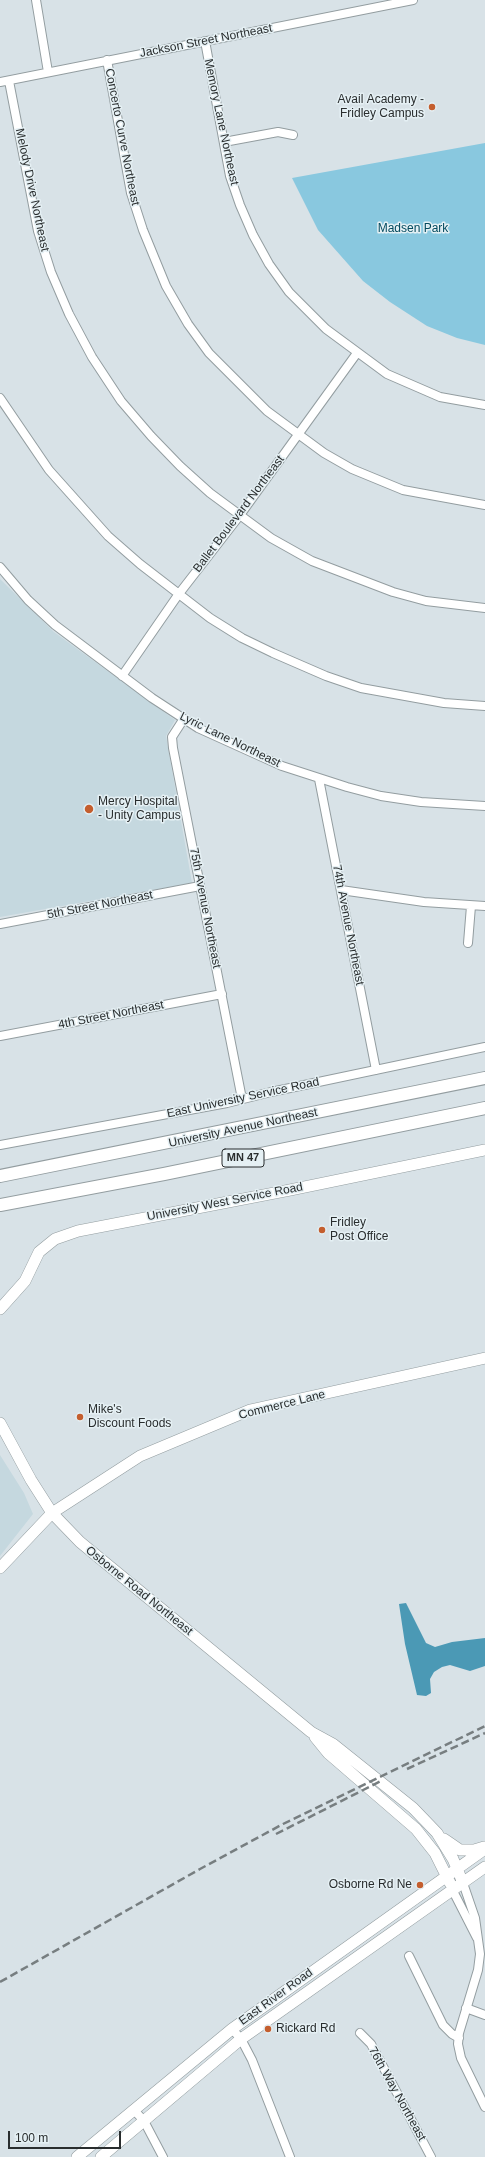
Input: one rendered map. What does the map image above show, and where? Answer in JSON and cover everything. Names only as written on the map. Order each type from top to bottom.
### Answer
[{"type":"main road","name":"University Avenue Northeast","points":[[0,1176],[485,1078]]},
{"type":"main road","name":"MN 47","points":[[0,1206],[485,1108]]},
{"type":"street","points":[[36,0],[48,72]]},
{"type":"street","name":"Jackson Street Northeast","points":[[0,82],[413,0]]},
{"type":"street","name":"Memory Lane Northeast","points":[[205,41],[230,176],[240,205],[253,235],[269,264],[305,310],[326,329],[387,374],[440,397],[485,405]]},
{"type":"street","name":"Concerto Curve Northeast","points":[[107,60],[131,193],[143,230],[166,286],[188,324],[209,353],[236,383],[267,411],[346,466],[383,483],[427,496],[485,505]]},
{"type":"street","name":"Melody Drive Northeast","points":[[9,81],[38,231],[51,272],[69,314],[92,357],[121,401],[151,436],[180,466],[210,493],[271,538],[312,562],[351,577],[426,600],[485,608]]},
{"type":"street","points":[[224,142],[278,132],[293,134]]},
{"type":"street","name":"Ballet Boulevard Northeast","points":[[122,676],[178,595],[240,515],[357,353]]},
{"type":"street","points":[[0,398],[49,470],[76,502],[134,560],[178,595],[242,638],[326,676],[361,688],[405,697],[485,706]]},
{"type":"street","name":"Lyric Lane Northeast","points":[[0,567],[28,600],[55,626],[183,720],[254,754],[319,779],[381,796],[421,802],[485,806]]},
{"type":"street","name":"75th Avenue Northeast","points":[[183,720],[172,737],[173,748],[242,1099]]},
{"type":"street","name":"74th Avenue Northeast","points":[[319,779],[376,1070]]},
{"type":"street","name":"5th Street Northeast","points":[[0,924],[200,886]]},
{"type":"street","points":[[341,890],[424,902],[485,906]]},
{"type":"street","points":[[468,943],[471,906]]},
{"type":"street","name":"4th Street Northeast","points":[[0,1036],[222,994]]},
{"type":"street","name":"East University Service Road","points":[[0,1146],[227,1104],[242,1099],[485,1048]]},
{"type":"street","name":"University West Service Road","points":[[0,1309],[25,1281],[39,1252],[55,1239],[78,1231],[485,1150]]},
{"type":"street","name":"Commerce Lane","points":[[0,1568],[52,1513],[140,1456],[250,1410],[485,1358]]},
{"type":"street","name":"Osborne Road Northeast","points":[[0,1423],[31,1480],[52,1513],[80,1542],[311,1732],[328,1752],[416,1829],[435,1853],[453,1891]]},
{"type":"street","name":"Osborne Road Northeast","points":[[311,1732],[333,1744],[413,1808],[437,1833],[458,1869],[463,1883]]},
{"type":"street","points":[[437,1833],[451,1845],[460,1850],[485,1848]]},
{"type":"street","name":"East River Road","points":[[77,2157],[232,2029],[458,1869],[485,1848]]},
{"type":"street","name":"East River Road","points":[[101,2157],[242,2039],[485,1867]]},
{"type":"street","points":[[463,1883],[475,1918],[480,1954],[478,1970],[466,2008],[459,2038],[461,2058],[485,2107]]},
{"type":"street","points":[[453,1891],[478,1940]]},
{"type":"street","points":[[409,1956],[443,2025],[452,2034],[459,2038]]},
{"type":"street","points":[[466,2008],[485,2014]]},
{"type":"street","points":[[232,2029],[242,2039],[290,2157]]},
{"type":"street","name":"76th Way Northeast","points":[[360,2034],[370,2044],[431,2157]]},
{"type":"street","points":[[134,2110],[144,2121],[163,2157]]},
{"type":"shaded area","name":"Mercy Hospital - Unity Campus","points":[[0,579],[54,632],[175,720],[166,736],[192,883],[0,917]]},
{"type":"shaded area","points":[[0,1455],[24,1493],[33,1514],[0,1556]]},
{"type":"shaded area","points":[[406,1603],[426,1643],[435,1647],[452,1642],[485,1638],[485,1666],[470,1671],[450,1665],[442,1667],[434,1672],[430,1679],[431,1693],[426,1696],[417,1695],[405,1644],[399,1604]]},
{"type":"green space","name":"Madsen Park","points":[[485,143],[485,345],[457,338],[427,326],[390,302],[363,281],[318,230],[292,178]]},
{"type":"railway","points":[[0,1982],[283,1824],[485,1726]]},
{"type":"railway","points":[[407,1769],[485,1733]]},
{"type":"railway","points":[[276,1834],[383,1780]]},
{"type":"place","name":"Avail Academy - Fridley Campus","points":[[432,107]]},
{"type":"place","name":"Mercy Hospital - Unity Campus","points":[[89,809]]},
{"type":"place","name":"Fridley Post Office","points":[[322,1230]]},
{"type":"place","name":"Mike's Discount Foods","points":[[80,1417]]},
{"type":"place","name":"Osborne Rd Ne","points":[[420,1885]]},
{"type":"place","name":"Rickard Rd","points":[[268,2029]]}]
